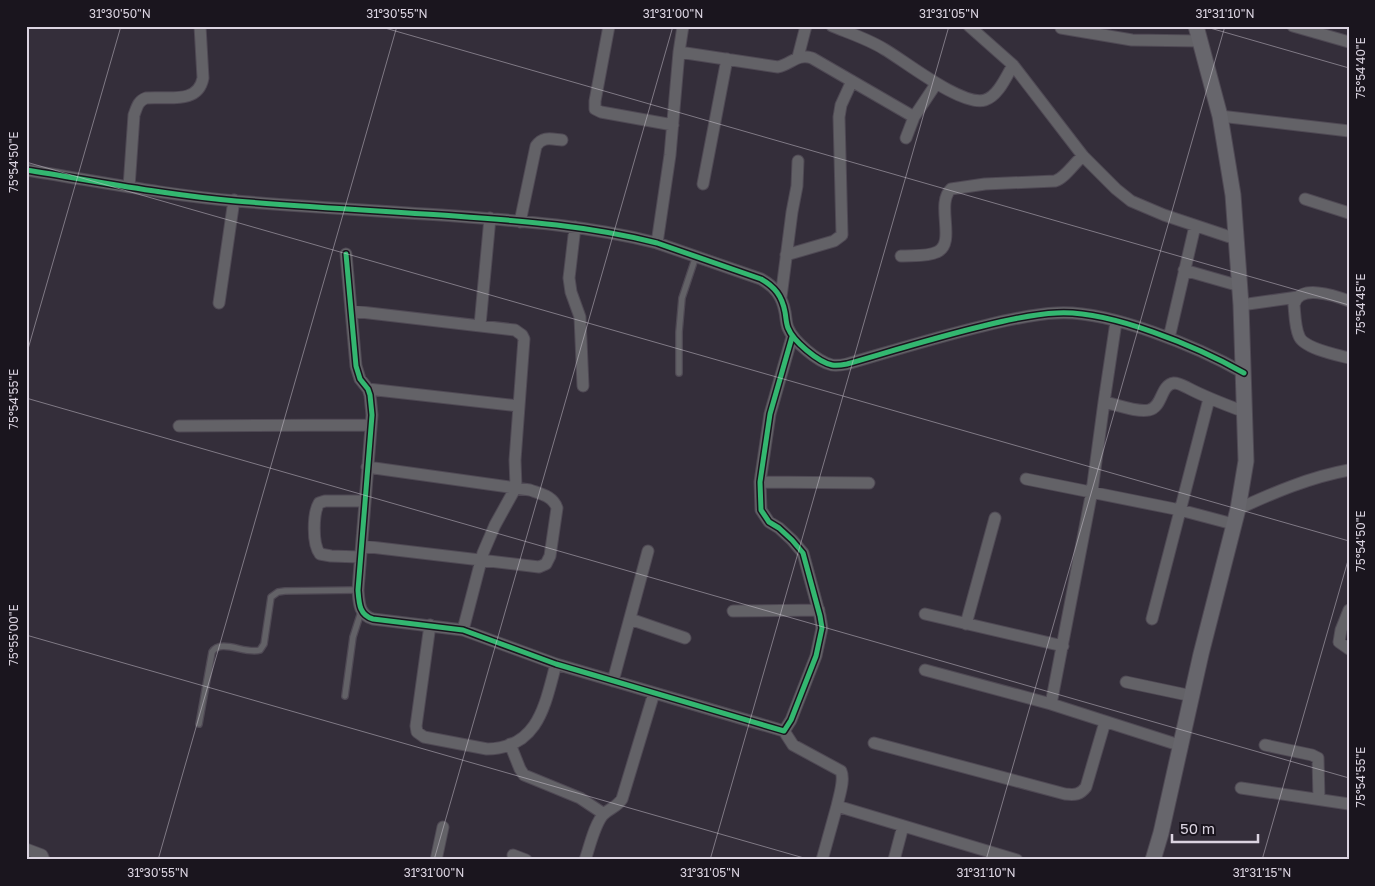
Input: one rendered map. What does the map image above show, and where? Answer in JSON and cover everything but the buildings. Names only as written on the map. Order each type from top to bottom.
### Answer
[{"type":"street","points":[[129,186],[134,115],[137,105],[146,98],[186,97],[193,95],[197,91],[202,78],[200,26]]},
{"type":"street","points":[[609,26],[594,101],[595,109],[601,112],[673,126]]},
{"type":"street","points":[[657,242],[670,155],[683,26]]},
{"type":"street","points":[[798,57],[806,26]]},
{"type":"street","points":[[832,26],[884,48],[936,84],[973,101],[982,101],[991,97],[998,90],[1013,65]]},
{"type":"street","points":[[969,26],[1013,65],[1083,156],[1131,201],[1157,213],[1236,239]]},
{"type":"street","points":[[1293,26],[1349,42]]},
{"type":"street","points":[[1061,28],[1132,40],[1198,33],[1220,116],[1233,195],[1241,305],[1246,461],[1238,509],[1201,654],[1182,746],[1161,833],[1152,860]]},
{"type":"street","points":[[679,52],[778,67],[798,57],[806,56],[914,117]]},
{"type":"street","points":[[703,184],[727,59]]},
{"type":"street","points":[[786,255],[834,241],[842,235],[839,116],[841,105],[852,81]]},
{"type":"street","points":[[906,138],[914,117],[936,84]]},
{"type":"street","points":[[1220,116],[1349,131]]},
{"type":"street","points":[[520,222],[536,146],[539,142],[548,138],[562,140]]},
{"type":"street","points":[[901,256],[934,253],[942,248],[946,240],[946,197],[951,189],[985,184],[1055,181],[1064,176],[1083,156]]},
{"type":"street","points":[[780,297],[798,186],[798,161]]},
{"type":"street","points":[[26,170],[234,200],[490,218],[575,227],[657,242],[761,279],[776,288],[792,337],[825,363],[834,366],[847,364],[960,331],[1024,316],[1059,312],[1090,315],[1169,338],[1224,361],[1244,373]]},
{"type":"street","points":[[1305,199],[1349,213]]},
{"type":"street","points":[[219,303],[234,200]]},
{"type":"street","points":[[480,325],[490,218]]},
{"type":"street","points":[[1169,338],[1195,226]]},
{"type":"street","points":[[575,227],[569,278],[571,292],[580,317],[583,386]]},
{"type":"street","points":[[346,254],[356,366],[360,379],[368,390],[371,402],[371,425],[358,590],[361,612],[366,617],[373,619],[463,630],[556,664],[784,731],[794,745],[841,770],[843,774],[837,806],[822,860]]},
{"type":"street","points":[[1184,270],[1240,286]]},
{"type":"street","points":[[1241,305],[1298,297],[1306,294],[1327,293],[1349,301]]},
{"type":"street","points":[[1298,297],[1294,300],[1294,305],[1298,336],[1301,341],[1313,347],[1349,358]]},
{"type":"street","points":[[352,310],[515,330],[524,339],[515,460],[516,488],[495,525],[481,561],[463,630]]},
{"type":"street","points":[[1052,704],[1092,491],[1116,322]]},
{"type":"street","points":[[784,731],[791,720],[820,643],[822,628],[819,610],[802,553],[779,528],[769,522],[761,510],[760,482],[770,414],[792,337]]},
{"type":"street","points":[[1104,402],[1144,411],[1151,410],[1156,406],[1166,388],[1170,384],[1177,383],[1209,399],[1245,412]]},
{"type":"street","points":[[368,390],[518,406]]},
{"type":"street","points":[[1152,619],[1209,399]]},
{"type":"street","points":[[179,426],[371,425]]},
{"type":"street","points":[[365,501],[325,501],[319,503],[315,515],[315,545],[320,554],[332,556],[361,551],[539,567],[546,564],[550,556],[557,508],[555,501],[551,498],[530,490],[367,467]]},
{"type":"street","points":[[1238,509],[1280,491],[1333,473],[1349,470]]},
{"type":"street","points":[[1026,479],[1180,510],[1233,524]]},
{"type":"street","points":[[760,482],[869,483]]},
{"type":"street","points":[[966,624],[995,518]]},
{"type":"street","points":[[613,681],[648,551]]},
{"type":"street","points":[[733,611],[819,610]]},
{"type":"street","points":[[1349,610],[1341,630],[1339,642],[1349,649]]},
{"type":"street","points":[[925,614],[1063,646]]},
{"type":"street","points":[[630,619],[685,638]]},
{"type":"street","points":[[430,625],[416,726],[417,732],[424,737],[487,749],[496,749],[519,741],[528,735],[544,707],[556,664]]},
{"type":"street","points":[[925,670],[1052,704],[1182,746]]},
{"type":"street","points":[[1126,682],[1192,696]]},
{"type":"street","points":[[585,860],[600,820],[604,814],[618,805],[622,799],[654,692]]},
{"type":"street","points":[[874,743],[1065,794],[1076,795],[1082,793],[1086,787],[1104,722]]},
{"type":"street","points":[[510,744],[524,775],[580,798],[604,814]]},
{"type":"street","points":[[1265,745],[1318,758],[1320,799]]},
{"type":"street","points":[[1241,788],[1349,804]]},
{"type":"street","points":[[837,806],[1018,860]]},
{"type":"street","points":[[894,860],[904,826]]},
{"type":"street","points":[[436,860],[443,827]]},
{"type":"street","points":[[26,849],[42,854],[44,860]]},
{"type":"street","points":[[513,855],[526,860]]},
{"type":"lane","points":[[679,373],[679,332],[682,298],[696,256]]},
{"type":"lane","points":[[200,724],[214,648],[221,646],[253,651],[260,650],[264,644],[271,597],[278,592],[285,591],[358,590]]},
{"type":"lane","points":[[345,696],[353,637],[361,612]]},
{"type":"cycle path","points":[[26,170],[210,198],[531,222],[607,232],[657,243],[766,282],[780,297],[784,306],[788,328],[795,339],[820,360],[832,365],[847,364],[966,330],[1029,316],[1057,313],[1102,317],[1153,332],[1203,352],[1244,373]]},
{"type":"cycle path","points":[[346,254],[356,366],[360,379],[370,395],[372,415],[358,590],[361,608],[365,615],[373,619],[463,630],[556,664],[784,731],[791,720],[816,656],[822,628],[803,553],[779,528],[769,522],[761,510],[760,482],[770,414],[792,337]]}]
